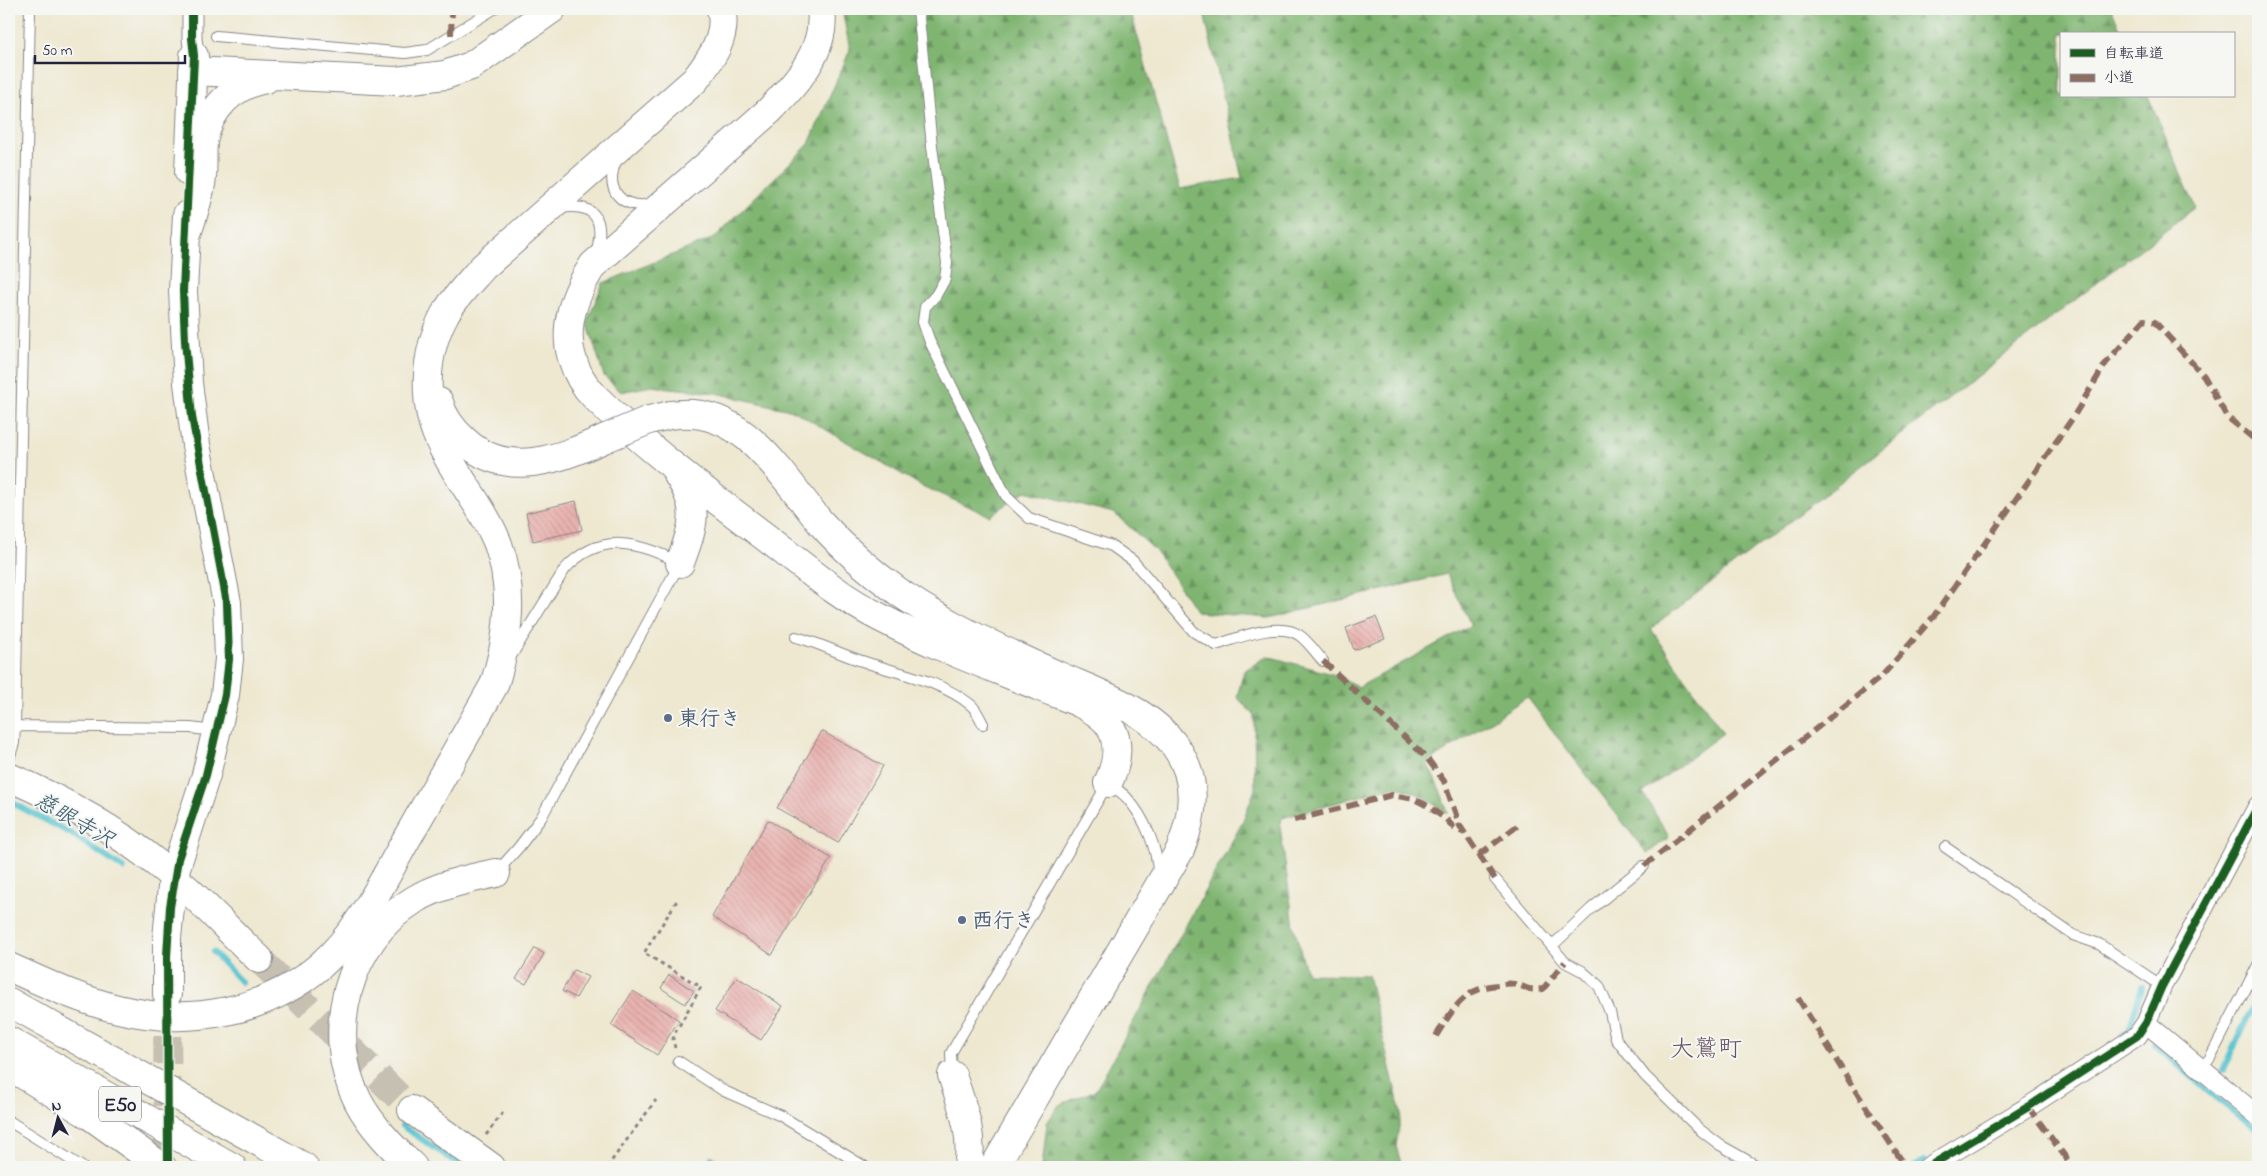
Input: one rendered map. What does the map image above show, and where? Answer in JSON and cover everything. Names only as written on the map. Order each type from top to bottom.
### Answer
[{"type":"main road","points":[[167,994],[167,938],[173,877],[206,775],[225,695],[229,659],[227,610],[191,408],[184,299],[185,240],[194,64],[287,75],[396,81],[446,75],[471,66],[552,9]]},
{"type":"main road","points":[[9,967],[91,1001],[145,1014],[208,1015],[236,1010],[268,999],[296,983],[321,965],[342,942],[368,907],[494,685],[503,657],[507,632],[509,591],[504,563],[489,525],[442,446],[435,429],[427,386],[435,338],[446,314],[462,291],[483,267],[695,80],[718,46],[723,29],[721,9]]},
{"type":"main road","points":[[821,9],[821,33],[815,51],[807,68],[792,87],[769,111],[593,265],[580,285],[572,306],[568,341],[572,359],[581,378],[594,396],[668,461],[846,599],[921,637],[1079,704],[1106,721],[1114,736],[1117,752],[1115,768],[1108,783]]},
{"type":"main road","points":[[185,240],[202,178],[203,142],[209,123],[218,106],[233,91],[250,82],[287,75]]},
{"type":"main road","points":[[430,359],[441,411],[454,431],[469,446],[486,455],[509,463],[529,464],[554,459],[649,420],[670,415],[693,414],[714,418],[733,426],[753,441],[822,523],[847,550],[873,573],[904,595],[980,639],[1145,717],[1175,746],[1187,766],[1192,785],[1193,806],[1189,827],[1180,850],[994,1167]]},
{"type":"main road","points":[[668,461],[688,490],[693,509],[692,528],[680,563]]},
{"type":"main road","points":[[9,777],[57,799],[143,852],[173,877],[259,959]]},
{"type":"main road","points":[[413,1167],[370,1119],[358,1101],[351,1085],[345,1062],[342,1028],[350,982],[364,949],[400,910],[412,901],[446,885],[496,873]]},
{"type":"main road","name":"E50","points":[[9,1002],[304,1167]]},
{"type":"main road","name":"E50","points":[[9,1041],[232,1167]]},
{"type":"main road","points":[[9,1066],[91,1116],[162,1167]]},
{"type":"main road","points":[[952,1075],[968,1124],[971,1144],[968,1167]]},
{"type":"main road","points":[[412,1110],[491,1167]]},
{"type":"street","points":[[192,9],[194,64]]},
{"type":"street","points":[[1928,1167],[2128,1044],[2137,1036],[2146,1023],[2162,986],[2258,806]]},
{"type":"street","points":[[2146,1023],[2258,1116]]},
{"type":"lane","points":[[9,759],[14,743],[15,726],[30,9]]},
{"type":"lane","points":[[216,36],[405,53],[427,50],[494,9]]},
{"type":"lane","points":[[918,9],[947,263],[945,279],[936,295],[925,307],[923,322],[930,342],[1006,496],[1029,518],[1112,546],[1133,561],[1194,632],[1216,645],[1253,633],[1284,628],[1299,635],[1323,661]]},
{"type":"lane","points":[[623,145],[614,166],[612,179],[614,191],[622,201],[632,204],[646,205],[666,201]]},
{"type":"lane","points":[[547,211],[575,206],[585,208],[596,215],[600,227],[600,239],[593,265]]},
{"type":"lane","points":[[494,685],[565,570],[576,557],[592,548],[610,544],[632,544],[653,549],[680,563],[542,818],[519,848],[496,873]]},
{"type":"lane","points":[[796,637],[818,643],[864,662],[911,674],[948,691],[972,706],[983,724]]},
{"type":"lane","points":[[15,726],[190,728],[216,731]]},
{"type":"lane","points":[[952,1075],[951,1053],[1108,783],[1127,797],[1152,842],[1158,863],[1158,886]]},
{"type":"lane","points":[[1945,847],[2073,935],[2099,944],[2162,986]]},
{"type":"lane","points":[[1552,945],[1591,909],[1644,866]]},
{"type":"lane","points":[[1495,879],[1565,962],[1582,971],[1599,986],[1610,1012],[1616,1039],[1645,1076],[1699,1130],[1720,1145],[1760,1167]]},
{"type":"lane","points":[[2201,1069],[2210,1058],[2258,965]]},
{"type":"lane","points":[[678,1061],[724,1091],[781,1116],[865,1167]]},
{"type":"lane","points":[[9,1121],[82,1167]]},
{"type":"path","points":[[678,899],[644,954],[700,987],[675,1033],[673,1040],[678,1061]]},
{"type":"path","points":[[607,1167],[656,1100]]},
{"type":"path","points":[[483,1140],[504,1111]]},
{"type":"green space","points":[[842,9],[1130,9],[1180,189],[1242,178],[1203,9],[2112,9],[2121,32],[2060,32],[2060,98],[2149,98],[2195,207],[1651,629],[1723,733],[1643,793],[1669,837],[1647,854],[1527,697],[1427,763],[1440,790],[1448,813],[1420,795],[1396,786],[1282,818],[1280,827],[1294,927],[1307,974],[1368,975],[1401,1114],[1396,1146],[1402,1167],[1042,1167],[1047,1123],[1059,1105],[1096,1090],[1242,823],[1255,789],[1254,715],[1237,697],[1244,671],[1267,656],[1332,674],[1359,687],[1471,625],[1447,574],[1269,618],[1196,612],[1155,550],[1114,513],[1025,491],[990,516],[922,486],[794,411],[716,393],[651,386],[621,392],[604,376],[587,322],[603,283],[714,238],[809,144],[850,50]]},
{"type":"water","points":[[711,1155],[727,1165],[762,1164],[772,1167],[703,1167]]},
{"type":"building","points":[[576,501],[582,530],[533,541],[526,513]]},
{"type":"building","points":[[1376,617],[1385,639],[1354,650],[1346,628]]},
{"type":"building","points":[[822,731],[883,766],[838,843],[777,808]]},
{"type":"building","points":[[768,820],[831,858],[772,955],[712,917]]},
{"type":"building","points":[[535,948],[544,954],[526,984],[516,979]]},
{"type":"building","points":[[574,970],[588,977],[576,998],[562,991]]},
{"type":"building","points":[[669,975],[694,991],[685,1004],[661,988]]},
{"type":"building","points":[[737,977],[783,1006],[761,1040],[715,1011]]},
{"type":"building","points":[[633,991],[679,1020],[657,1055],[611,1025]]},
{"type":"waterway","name":"慈眼寺沢","points":[[9,801],[70,833],[124,869]]},
{"type":"waterway","name":"慈眼寺沢","points":[[213,952],[241,982]]},
{"type":"waterway","points":[[2123,1035],[2129,1031],[2142,986]]},
{"type":"waterway","points":[[2223,1070],[2258,995]]},
{"type":"waterway","points":[[2154,1044],[2211,1094]]},
{"type":"waterway","points":[[2012,1106],[2051,1081]]},
{"type":"waterway","points":[[2212,1092],[2211,1094],[2258,1131]]},
{"type":"waterway","name":"慈眼寺沢","points":[[402,1126],[463,1167]]},
{"type":"waterway","points":[[1914,1167],[1925,1161]]},
{"type":"tunnel","points":[[259,959],[412,1110]]},
{"type":"tunnel","points":[[167,994],[168,1167]]},
{"type":"marked path","points":[[451,35],[452,9]]},
{"type":"marked path","points":[[1644,866],[1882,676],[1934,616],[2072,419],[2106,363],[2144,320],[2155,322],[2204,376],[2227,417],[2258,442]]},
{"type":"marked path","points":[[1323,661],[1427,758],[1444,781],[1460,826],[1495,879]]},
{"type":"marked path","points":[[1294,820],[1392,795],[1414,799],[1426,805],[1446,819],[1454,828],[1465,833]]},
{"type":"marked path","points":[[1479,855],[1521,823]]},
{"type":"marked path","points":[[1436,1036],[1454,1009],[1476,990],[1508,984],[1530,989],[1543,989],[1565,962]]},
{"type":"marked path","points":[[1798,998],[1851,1084],[1906,1167]]},
{"type":"marked path","points":[[2028,1107],[2073,1167]]},
{"type":"cycle path","points":[[168,1167],[167,956],[170,907],[178,859],[206,775],[225,695],[229,659],[227,603],[192,417],[185,341],[183,291],[194,56],[192,9]]},
{"type":"cycle path","points":[[1928,1167],[2028,1107],[2137,1036],[2146,1023],[2162,986],[2258,806]]},
{"type":"place","name":"東行き","points":[[668,718]]},
{"type":"place","name":"西行き","points":[[962,920]]},
{"type":"district","name":"大鷲町","points":[[1706,1048]]}]
